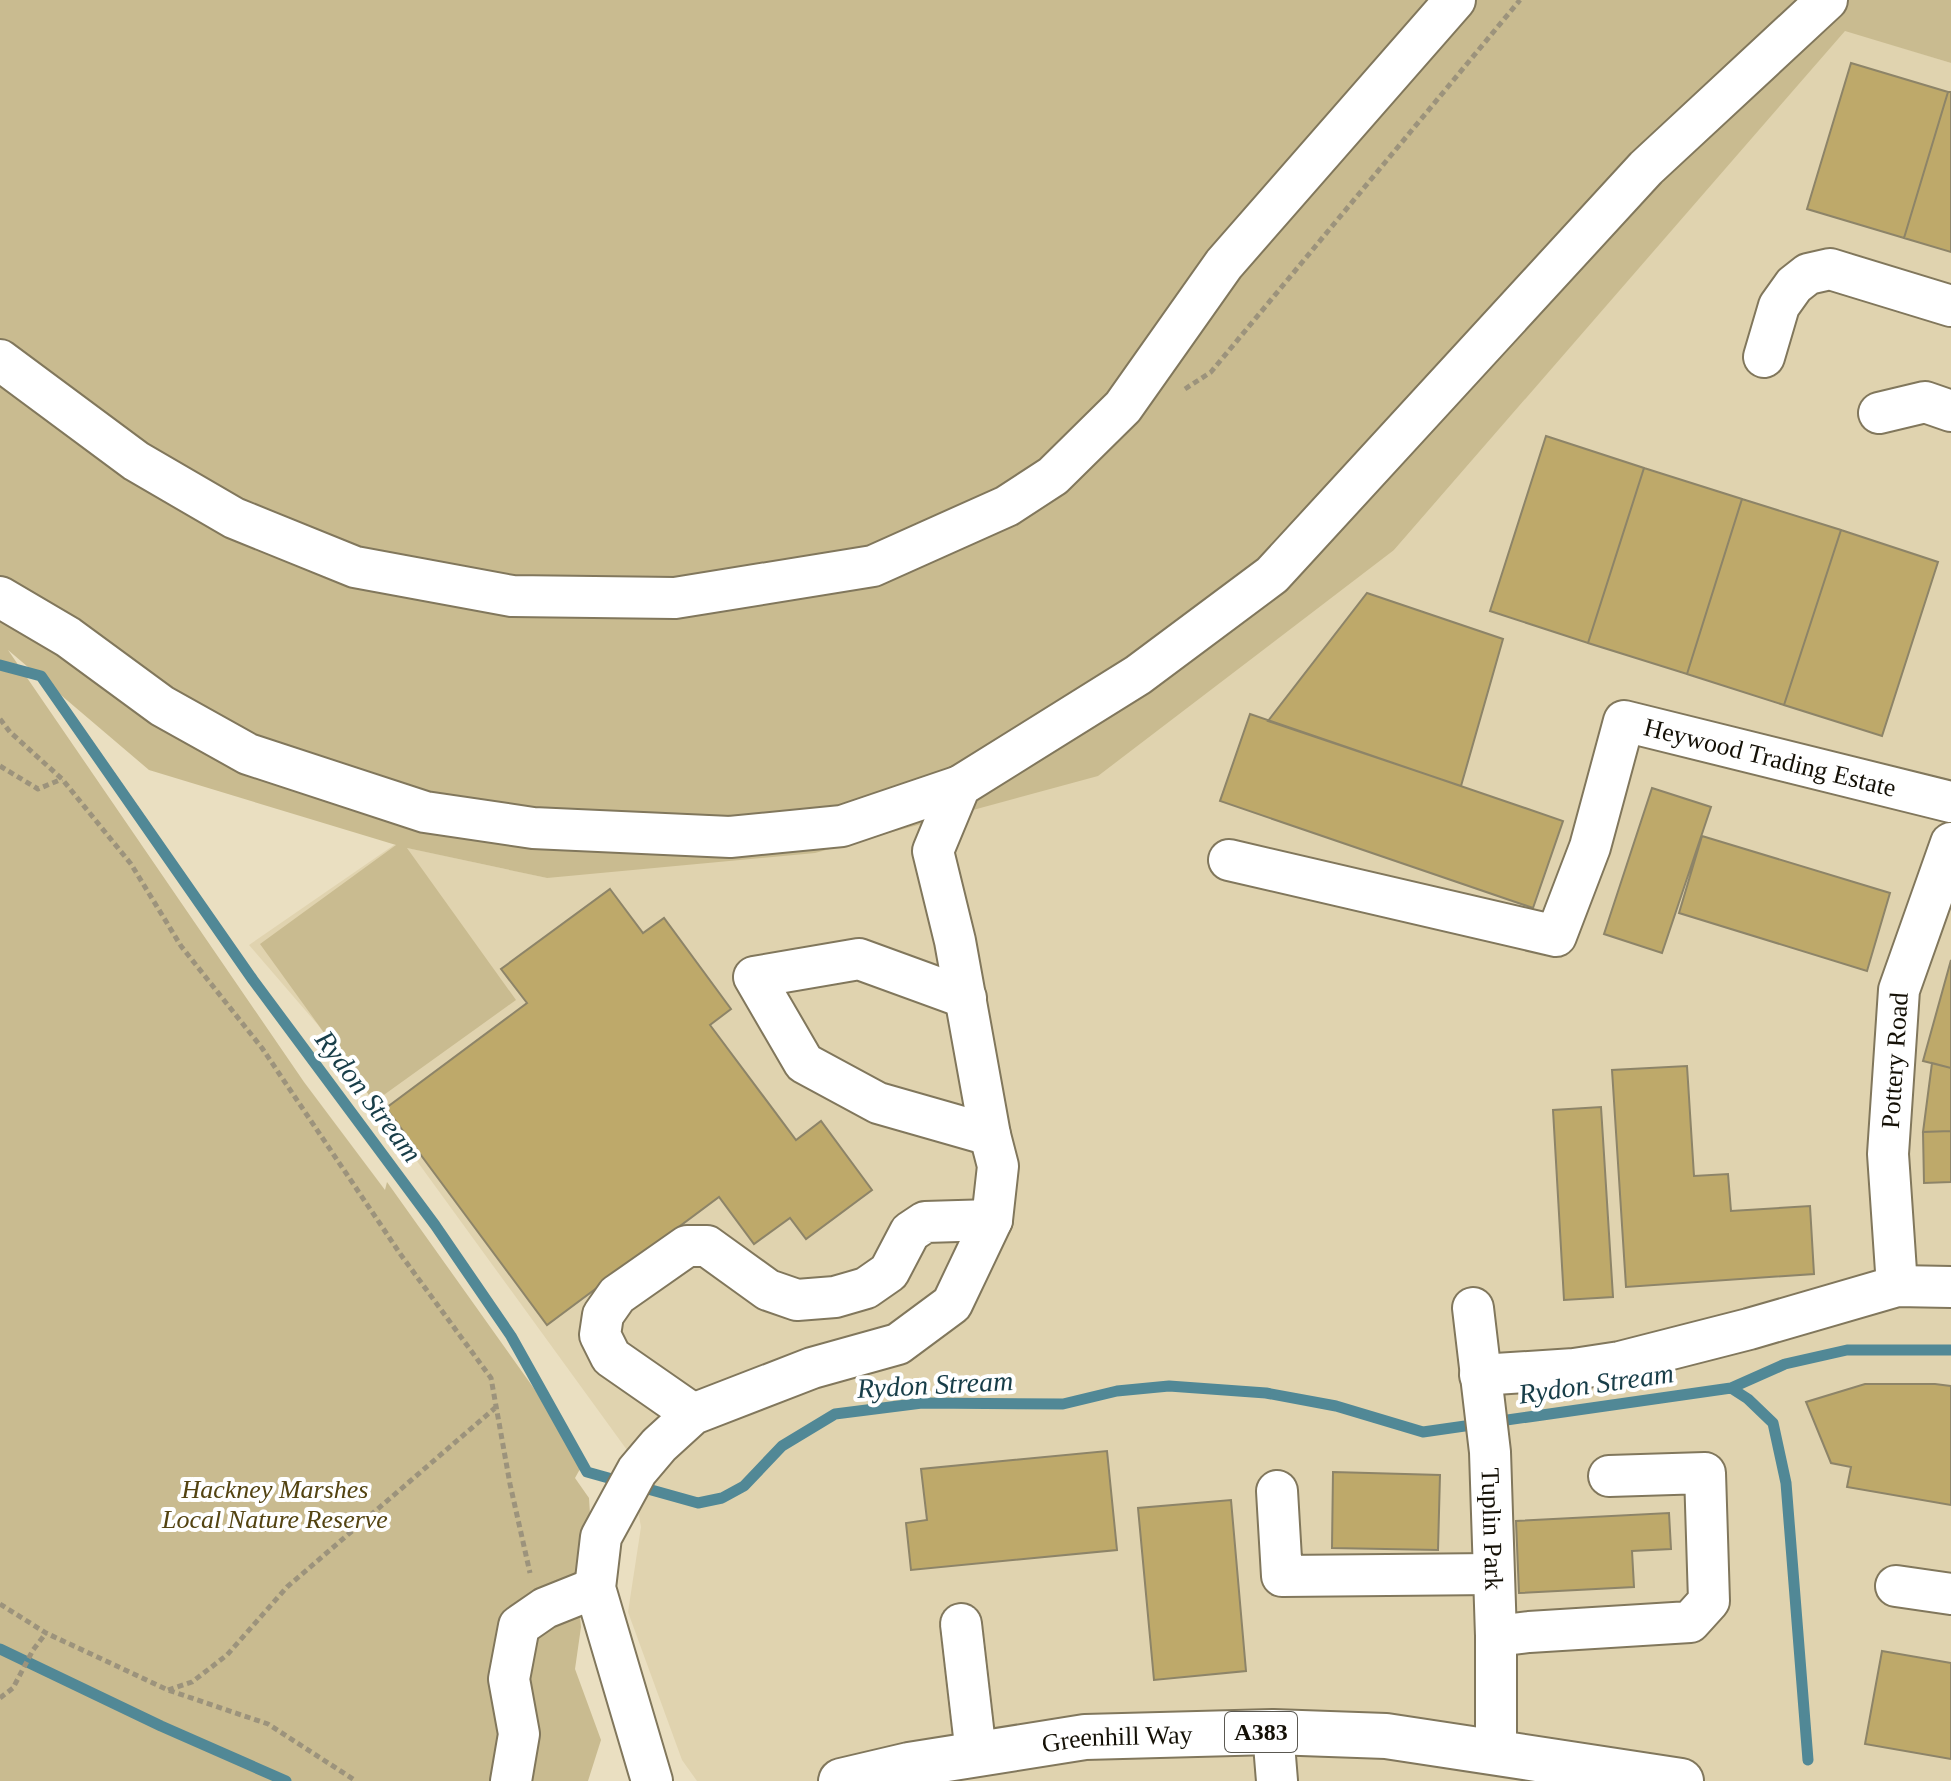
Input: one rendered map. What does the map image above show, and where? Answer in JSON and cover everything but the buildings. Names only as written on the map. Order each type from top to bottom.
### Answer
[{"type":"main road","name":"Greenhill Way","points":[[841,1781],[909,1765],[1085,1737],[1273,1732],[1386,1736],[1681,1781]]},
{"type":"street","points":[[0,360],[136,461],[234,518],[355,567],[512,596],[675,598],[873,566],[1007,506],[1053,476],[1123,407],[1224,264],[1455,0]]},
{"type":"street","points":[[0,597],[68,637],[162,706],[248,754],[425,812],[533,828],[730,837],[842,826],[960,786],[1138,675],[1272,575],[1646,168],[1827,0]]},
{"type":"street","points":[[1764,357],[1779,306],[1794,285],[1808,274],[1830,269],[1951,306]]},
{"type":"street","points":[[1879,413],[1938,406]]},
{"type":"street","name":"Heywood Trading Estate","points":[[1229,860],[1556,936],[1590,847],[1624,721],[1951,802]]},
{"type":"street","points":[[652,1781],[595,1588],[601,1537],[629,1485],[659,1445],[693,1414],[812,1368],[898,1344],[952,1304],[992,1220],[998,1166],[955,941],[933,851],[960,786]]},
{"type":"street","name":"Pottery Road","points":[[1897,1286],[1888,1154],[1899,990],[1951,843]]},
{"type":"street","points":[[966,998],[859,959],[754,977],[804,1063],[878,1103],[990,1135]]},
{"type":"street","points":[[693,1414],[611,1357],[600,1335],[603,1315],[617,1295],[687,1246],[707,1246],[768,1290],[797,1300],[835,1297],[866,1288],[889,1272],[910,1232],[925,1222],[992,1220]]},
{"type":"street","points":[[1480,1375],[1574,1369],[1620,1362],[1897,1286],[1951,1287]]},
{"type":"street","name":"Tuplin Park","points":[[1473,1308],[1490,1452],[1496,1751]]},
{"type":"street","points":[[1496,1636],[1690,1622],[1709,1601],[1705,1473],[1609,1476]]},
{"type":"street","points":[[1277,1491],[1282,1576],[1493,1574]]},
{"type":"street","points":[[1896,1586],[1951,1594]]},
{"type":"street","points":[[511,1781],[519,1734],[509,1679],[519,1626],[545,1608],[595,1588]]},
{"type":"street","points":[[961,1624],[976,1754]]},
{"type":"street","points":[[1273,1732],[1277,1781]]},
{"type":"path","points":[[1185,389],[1211,372],[1520,0]]},
{"type":"path","points":[[0,719],[62,779],[131,864],[181,946],[262,1048],[401,1255],[491,1378],[496,1407],[287,1587],[227,1655],[192,1682],[168,1690]]},
{"type":"path","points":[[0,766],[38,789],[62,779]]},
{"type":"path","points":[[0,1604],[46,1633],[168,1690],[268,1724],[356,1781]]},
{"type":"path","points":[[0,1698],[13,1688],[33,1650],[46,1633]]},
{"type":"shaded area","points":[[1845,30],[1951,63],[1951,1781],[697,1781],[682,1760],[628,1612],[641,1527],[627,1450],[318,1025],[249,945],[394,845],[547,878],[1394,550]]},
{"type":"green space","name":"Hackney Marshes Local Nature Reserve","points":[[0,0],[1951,0],[1951,63],[1845,31],[1394,550],[1098,776],[815,853],[547,878],[407,848],[516,1000],[374,1102],[260,944],[396,845],[149,770],[8,650],[304,1082],[385,1190],[387,1182],[585,1460],[575,1478],[589,1498],[590,1514],[576,1570],[581,1627],[575,1669],[601,1740],[588,1781],[0,1781]]},
{"type":"waterway","name":"Rydon Stream","points":[[0,665],[41,676],[253,980],[435,1225],[511,1336],[587,1472],[698,1503],[722,1498],[744,1486],[782,1446],[835,1414],[922,1403],[1063,1404],[1117,1391],[1169,1386],[1266,1393],[1336,1406],[1423,1432],[1731,1388],[1748,1399],[1773,1423],[1786,1483],[1808,1760]]},
{"type":"waterway","points":[[1731,1388],[1785,1364],[1847,1350],[1951,1350]]},
{"type":"waterway","points":[[0,1649],[161,1726],[286,1781]]}]
